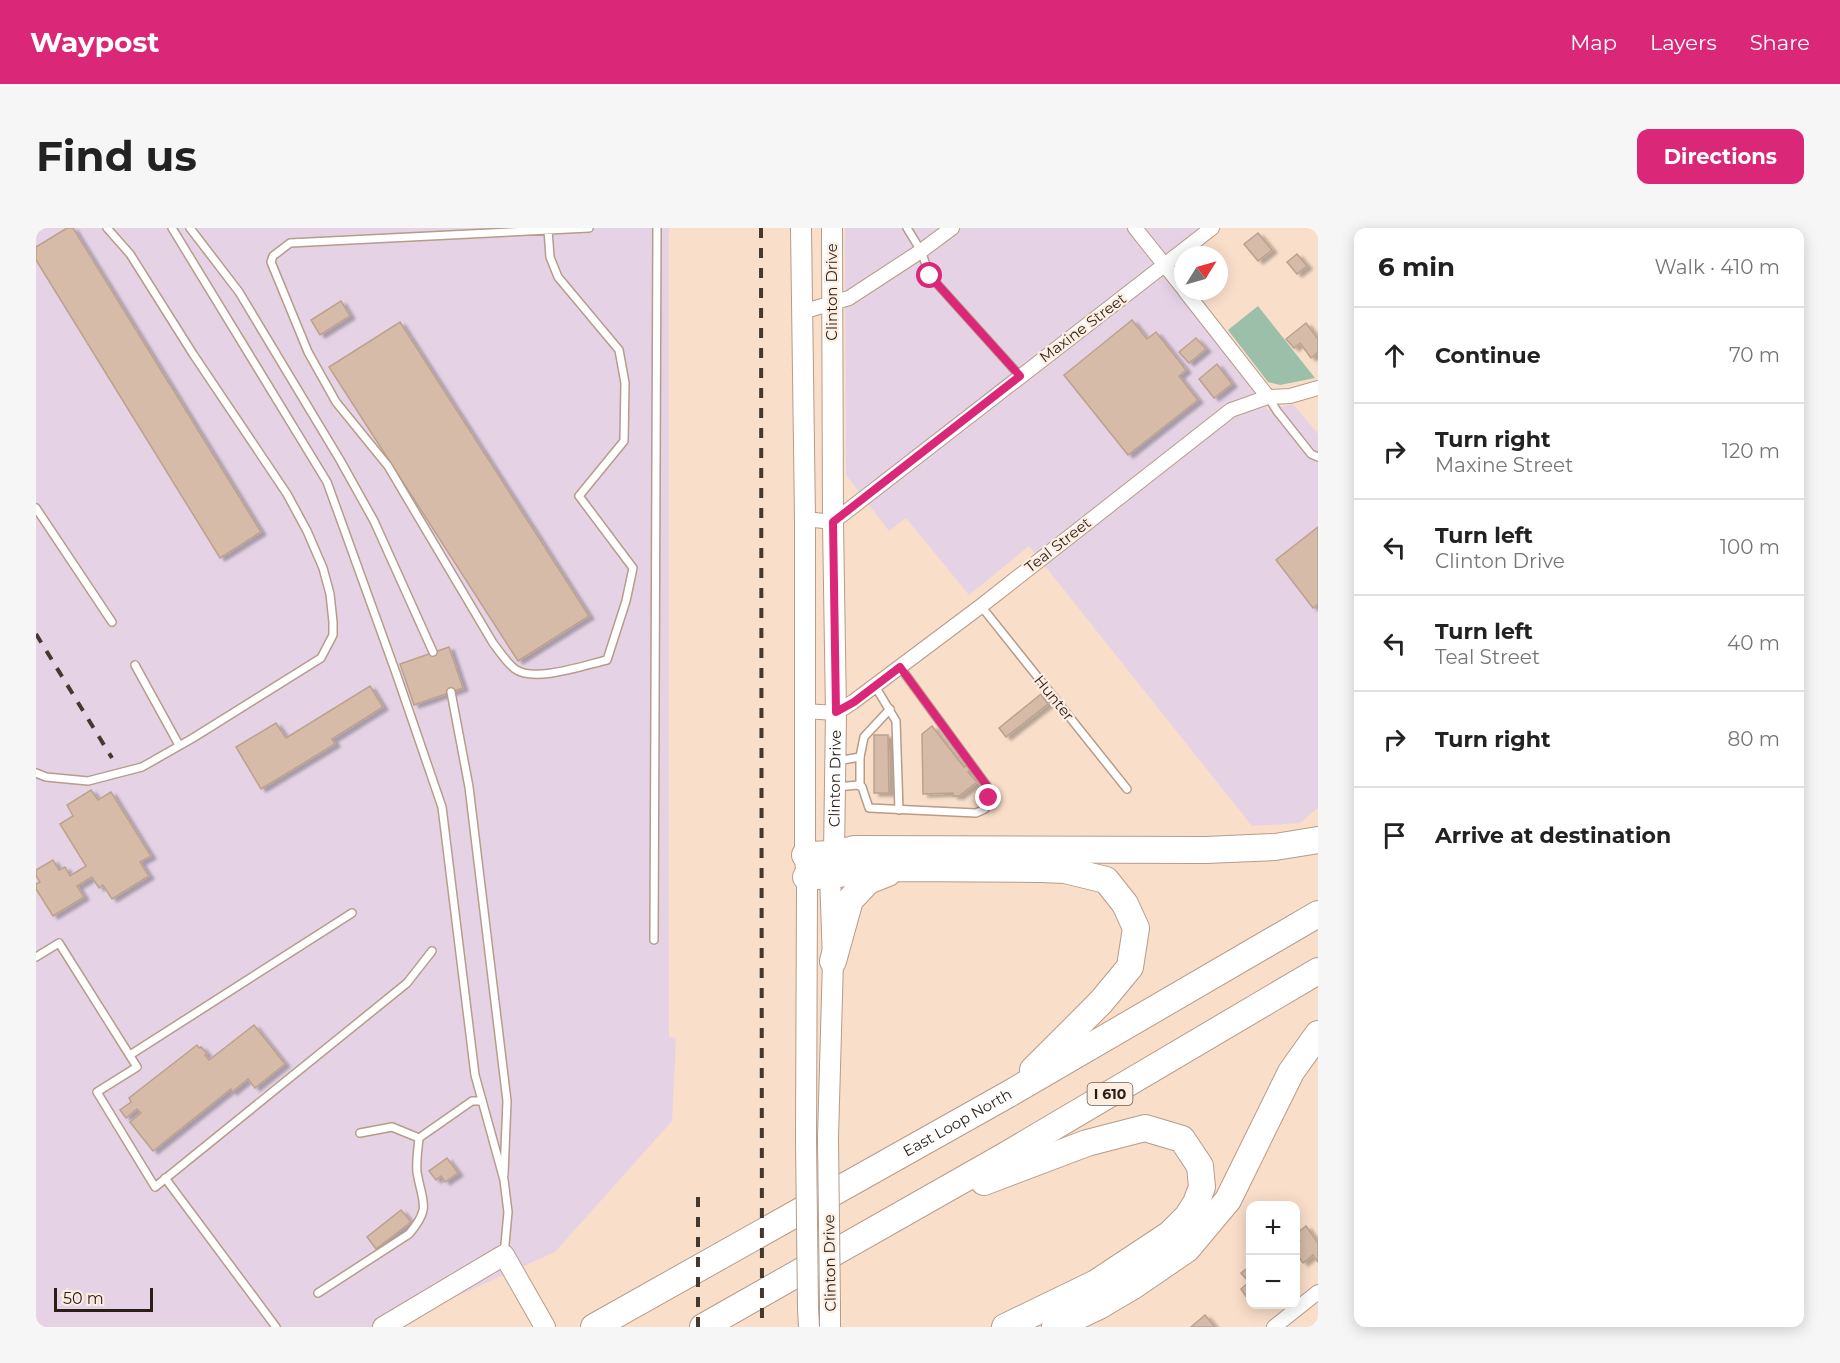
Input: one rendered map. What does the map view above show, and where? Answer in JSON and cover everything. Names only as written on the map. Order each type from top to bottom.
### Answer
[{"type":"highway","points":[[819,865],[854,849],[1206,850],[1275,847],[1318,840]]},
{"type":"highway","points":[[819,865],[1065,870],[1106,880],[1125,904],[1136,928],[1130,967],[1101,1002],[1007,1095]]},
{"type":"highway","points":[[833,961],[850,900],[868,882],[899,868]]},
{"type":"highway","name":"East Loop North","points":[[594,1327],[1007,1095],[1318,914]]},
{"type":"highway","name":"I 610","points":[[703,1327],[1001,1158],[1318,971]]},
{"type":"highway","points":[[1056,1327],[1100,1306],[1187,1249],[1228,1200],[1291,1072],[1318,1034]]},
{"type":"highway","points":[[900,1214],[1087,1143],[1145,1128],[1182,1139],[1200,1166],[1202,1187],[1187,1217],[1170,1234],[1096,1283],[1005,1327]]},
{"type":"main road","name":"Clinton Drive","points":[[801,228],[805,519],[804,711],[819,865],[833,961],[828,1138],[830,1327]]},
{"type":"main road","name":"Clinton Drive","points":[[808,1317],[806,1139],[819,865],[834,787],[835,761],[832,228]]},
{"type":"main road","points":[[383,1327],[504,1254],[545,1327]]},
{"type":"street","points":[[802,312],[849,298],[952,228]]},
{"type":"street","points":[[1135,228],[1174,277]]},
{"type":"street","name":"Maxine Street","points":[[833,522],[1212,228]]},
{"type":"street","points":[[1192,300],[1268,397]]},
{"type":"street","name":"Teal Street","points":[[836,712],[854,702],[981,606],[1231,410],[1268,397],[1290,396],[1318,388]]},
{"type":"street","points":[[805,519],[833,522]]},
{"type":"street","points":[[804,711],[836,712]]},
{"type":"street","points":[[1274,1327],[1318,1292]]},
{"type":"lane","points":[[36,773],[46,777],[88,781],[142,767],[321,658],[333,635],[330,594],[324,568],[287,494],[129,254],[107,228]]},
{"type":"lane","points":[[172,228],[327,482],[442,807],[475,1075],[504,1180],[508,1212],[504,1254]]},
{"type":"lane","points":[[190,228],[239,292],[340,460],[374,521],[433,652]]},
{"type":"lane","points":[[548,230],[550,257],[558,278],[619,350],[625,383],[624,441],[579,496],[633,568],[626,601],[607,660],[543,675],[517,671],[493,643],[388,466],[336,402],[308,352],[272,262],[273,256],[290,243],[548,230],[589,228]]},
{"type":"lane","points":[[654,939],[657,228]]},
{"type":"lane","points":[[907,228],[921,251],[930,276],[1020,376]]},
{"type":"lane","points":[[1268,397],[1311,454],[1318,457]]},
{"type":"lane","points":[[36,508],[112,622]]},
{"type":"lane","name":"Hunter","points":[[981,606],[1127,789]]},
{"type":"lane","points":[[135,665],[179,745]]},
{"type":"lane","points":[[890,709],[864,737],[860,757],[860,786],[869,808],[976,813],[985,809],[990,790],[900,667]]},
{"type":"lane","points":[[875,686],[896,721],[899,810]]},
{"type":"lane","points":[[451,692],[469,787],[507,1101],[504,1180]]},
{"type":"lane","points":[[835,761],[860,757]]},
{"type":"lane","points":[[834,787],[860,786]]},
{"type":"lane","points":[[130,1055],[352,913]]},
{"type":"lane","points":[[36,957],[59,943],[137,1067],[97,1092],[154,1187],[407,984],[432,951]]},
{"type":"lane","points":[[419,1138],[472,1101],[482,1101]]},
{"type":"lane","points":[[360,1133],[393,1127],[419,1138]]},
{"type":"lane","points":[[318,1293],[400,1241],[418,1223],[423,1214],[424,1200],[417,1170],[419,1138]]},
{"type":"lane","points":[[165,1178],[276,1327]]},
{"type":"shaded area","points":[[36,228],[669,228],[669,1037],[676,1038],[672,1121],[555,1252],[388,1327],[36,1327]]},
{"type":"shaded area","points":[[845,228],[1202,228],[1178,246],[1174,246],[1174,249],[1155,264],[1174,289],[1174,300],[1183,300],[1268,410],[1293,404],[1318,434],[1318,808],[1300,823],[1252,826],[1029,546],[969,595],[906,518],[889,531],[846,475]]},
{"type":"green space","points":[[1258,306],[1315,378],[1280,385],[1268,382],[1228,330]]},
{"type":"building","points":[[67,228],[73,228],[261,532],[220,558],[36,260],[36,247]]},
{"type":"building","points":[[1258,233],[1272,250],[1258,261],[1244,244]]},
{"type":"building","points":[[1297,254],[1307,266],[1297,274],[1287,262]]},
{"type":"building","points":[[341,301],[350,316],[320,335],[311,320]]},
{"type":"building","points":[[1132,320],[1147,339],[1156,332],[1186,370],[1179,376],[1198,400],[1128,455],[1064,375]]},
{"type":"building","points":[[400,322],[589,616],[518,661],[329,367]]},
{"type":"building","points":[[1306,323],[1318,339],[1318,352],[1311,358],[1300,343],[1294,348],[1286,339]]},
{"type":"building","points":[[1196,338],[1206,349],[1189,363],[1179,352]]},
{"type":"building","points":[[1217,364],[1232,384],[1214,398],[1199,379]]},
{"type":"building","points":[[1318,527],[1318,604],[1313,608],[1276,560]]},
{"type":"building","points":[[449,647],[463,688],[414,705],[400,664]]},
{"type":"building","points":[[370,686],[383,707],[332,739],[335,744],[261,789],[236,747],[276,723],[286,738]]},
{"type":"building","points":[[1041,694],[1048,704],[1006,737],[999,728]]},
{"type":"building","points":[[932,726],[964,767],[966,765],[970,770],[968,772],[977,782],[959,796],[953,796],[953,793],[923,794],[922,734]]},
{"type":"building","points":[[874,735],[888,735],[889,793],[874,793]]},
{"type":"building","points":[[91,790],[98,800],[111,792],[151,856],[140,862],[149,876],[112,899],[103,885],[99,888],[92,877],[77,886],[84,897],[53,916],[36,889],[36,884],[40,882],[36,876],[36,870],[53,860],[59,870],[65,867],[70,876],[86,866],[60,824],[73,816],[67,805]]},
{"type":"building","points":[[254,1025],[285,1064],[255,1088],[248,1079],[232,1092],[231,1089],[153,1151],[130,1122],[141,1113],[137,1109],[126,1118],[120,1110],[131,1102],[129,1098],[197,1045],[207,1054],[205,1055],[209,1060]]},
{"type":"building","points":[[447,1158],[458,1173],[445,1182],[441,1176],[436,1180],[429,1171]]},
{"type":"building","points":[[401,1210],[411,1222],[376,1249],[367,1237]]},
{"type":"building","points":[[1306,1226],[1318,1243],[1318,1262],[1313,1255],[1303,1263],[1300,1259],[1300,1231]]},
{"type":"building","points":[[1246,1269],[1246,1279],[1241,1273]]},
{"type":"building","points":[[1246,1285],[1246,1296],[1241,1289]]},
{"type":"building","points":[[1205,1315],[1215,1327],[1191,1327]]},
{"type":"railway","points":[[761,228],[762,1327]]},
{"type":"railway","points":[[36,634],[112,758]]},
{"type":"railway","points":[[698,1187],[698,1327]]},
{"type":"route","points":[[930,276],[1020,376],[833,522],[836,712],[854,702],[900,667],[990,790],[989,798]]}]
